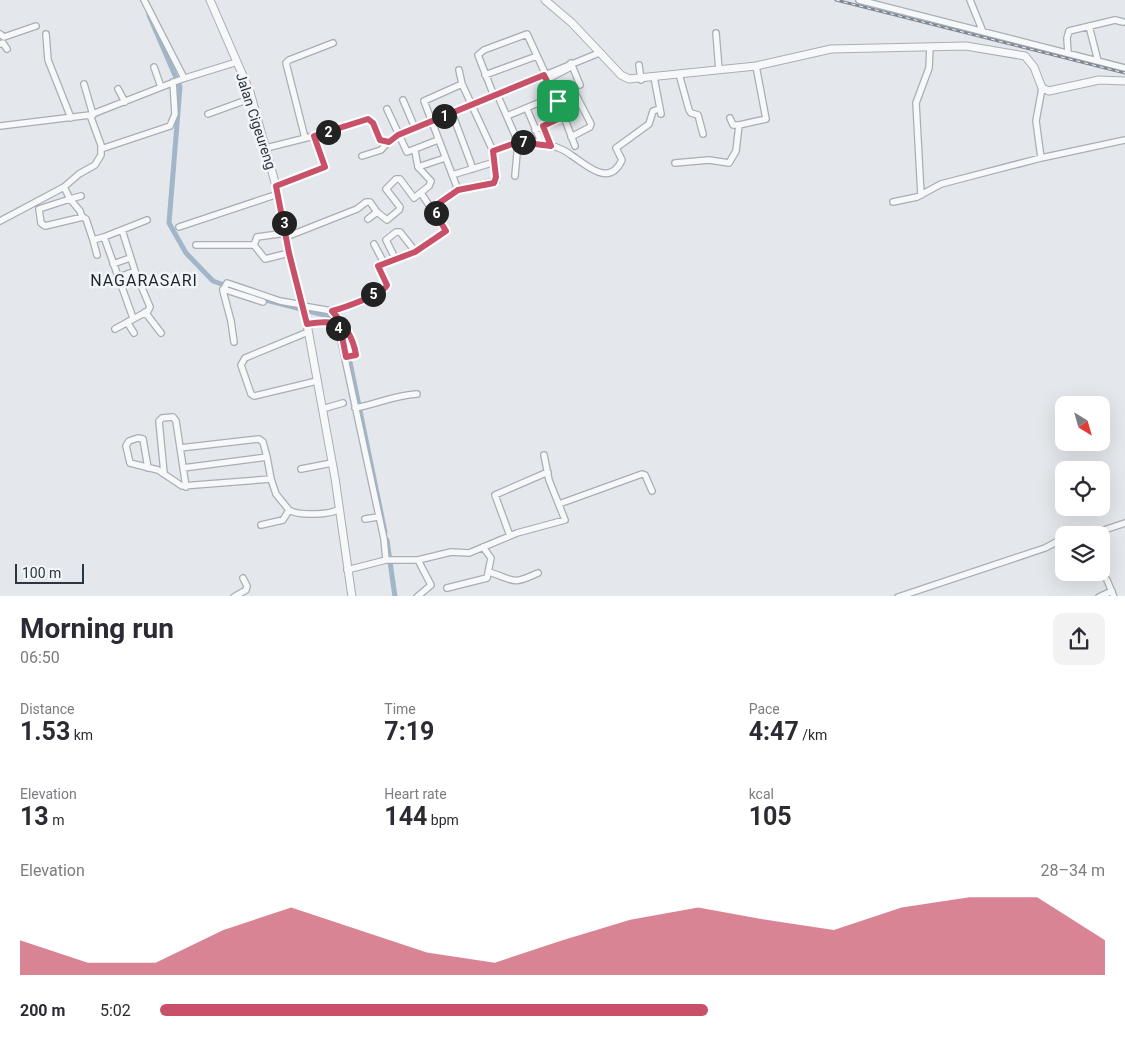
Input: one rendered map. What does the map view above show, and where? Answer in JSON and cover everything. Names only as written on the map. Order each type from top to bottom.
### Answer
[{"type":"street","points":[[101,149],[170,126],[175,114],[178,80],[144,0]]},
{"type":"street","name":"Jalan Cigeureng","points":[[210,0],[252,98],[277,190],[289,253],[307,324],[332,463],[352,596]]},
{"type":"street","points":[[545,0],[572,23],[599,53],[629,79],[641,80],[756,66],[831,50],[966,46],[1025,56],[1034,67],[1042,88],[1036,121],[1041,158]]},
{"type":"street","points":[[859,0],[883,3],[983,32],[1125,68]]},
{"type":"street","points":[[970,0],[983,32]]},
{"type":"street","points":[[1068,53],[1067,38],[1069,31],[1115,20],[1124,22]]},
{"type":"street","points":[[0,34],[5,36],[36,26]]},
{"type":"street","points":[[1089,26],[1098,61]]},
{"type":"street","points":[[716,33],[719,70]]},
{"type":"street","points":[[46,34],[48,60],[72,118]]},
{"type":"street","points":[[515,176],[518,142],[478,58],[481,52],[525,35],[529,36],[575,146]]},
{"type":"street","points":[[0,44],[3,43],[6,48]]},
{"type":"street","points":[[305,138],[286,63],[289,60],[333,43]]},
{"type":"street","points":[[921,195],[916,103],[929,68],[930,47]]},
{"type":"street","points":[[362,156],[381,150],[398,135],[495,95],[545,77],[570,64],[599,53]]},
{"type":"street","points":[[485,75],[537,56]]},
{"type":"street","points":[[0,126],[91,115],[178,80],[236,62]]},
{"type":"street","points":[[570,64],[580,85]]},
{"type":"street","points":[[640,65],[641,80]]},
{"type":"street","points":[[730,118],[733,125],[739,125],[763,121],[766,118],[756,66]]},
{"type":"street","points":[[154,67],[161,87]]},
{"type":"street","points":[[432,208],[458,190],[494,183],[496,177],[493,151],[473,104],[462,84],[459,70]]},
{"type":"street","points":[[679,74],[689,110],[691,113],[698,115],[703,134]]},
{"type":"street","points":[[493,151],[518,142],[542,144],[570,154],[589,169],[610,173],[616,170],[622,160],[616,148],[649,124],[653,111],[660,111],[654,77]]},
{"type":"street","points":[[1042,88],[1049,91],[1098,80],[1125,81]]},
{"type":"street","points":[[0,221],[64,188],[79,174],[95,164],[101,155],[84,84]]},
{"type":"street","points":[[458,190],[430,122],[424,101],[462,84]]},
{"type":"street","points":[[118,90],[125,102]]},
{"type":"street","points":[[507,116],[575,93],[591,124],[590,127],[571,137]]},
{"type":"street","points":[[208,114],[252,98]]},
{"type":"street","points":[[403,100],[415,128]]},
{"type":"street","points":[[387,109],[406,152],[415,151],[438,140]]},
{"type":"street","points":[[527,109],[542,144]]},
{"type":"street","points":[[452,113],[473,169]]},
{"type":"street","points":[[535,130],[564,116]]},
{"type":"street","points":[[266,148],[314,136],[368,119],[373,123],[380,140],[389,142]]},
{"type":"street","points":[[675,163],[713,160],[729,164],[736,151],[739,125]]},
{"type":"street","points":[[543,126],[551,146]]},
{"type":"street","points":[[179,227],[277,190],[325,167],[314,136]]},
{"type":"street","points":[[893,202],[921,195],[941,184],[1041,158],[1125,140]]},
{"type":"street","points":[[254,245],[257,237],[286,235],[357,209],[366,202],[370,202],[377,212],[388,220],[400,207],[386,189],[397,179],[412,197],[421,193],[431,183],[418,167],[415,151]]},
{"type":"street","points":[[418,167],[445,158]]},
{"type":"street","points":[[452,175],[495,162]]},
{"type":"street","points":[[64,188],[82,217],[86,219],[97,256]]},
{"type":"street","points":[[380,265],[415,252],[446,231],[421,193]]},
{"type":"street","points":[[81,196],[41,207],[39,211],[41,223],[45,226],[82,217]]},
{"type":"street","points":[[368,219],[377,212]]},
{"type":"street","points":[[93,240],[147,220]]},
{"type":"street","points":[[115,330],[150,307],[130,258],[122,230]]},
{"type":"street","points":[[396,260],[386,240],[396,232],[400,232],[415,252]]},
{"type":"street","points":[[104,237],[134,333]]},
{"type":"street","points":[[224,287],[229,283],[260,295],[304,308],[332,311],[361,302],[367,296],[384,290],[387,285],[374,244]]},
{"type":"street","points":[[196,245],[254,245]]},
{"type":"street","points":[[254,245],[265,259],[289,253]]},
{"type":"street","points":[[113,264],[130,258]]},
{"type":"street","points":[[117,278],[136,271]]},
{"type":"street","points":[[224,287],[263,302]]},
{"type":"street","points":[[224,287],[234,342]]},
{"type":"street","points":[[332,311],[348,329],[356,354],[349,357]]},
{"type":"street","points":[[145,312],[161,333]]},
{"type":"street","points":[[307,324],[326,320],[334,323],[340,331],[349,357],[378,517],[388,560]]},
{"type":"street","points":[[308,332],[249,355],[242,360],[241,365],[251,394],[254,396],[317,381]]},
{"type":"street","points":[[359,408],[392,396],[417,394]]},
{"type":"street","points":[[322,409],[343,403]]},
{"type":"street","points":[[164,473],[159,421],[161,418],[173,417],[176,419],[186,487]]},
{"type":"street","points":[[148,468],[143,439],[138,438],[129,441],[126,446],[130,463],[164,473],[177,484],[186,487],[271,479]]},
{"type":"street","points":[[180,448],[259,439],[263,442],[276,494],[289,510],[302,514],[334,513],[339,509]]},
{"type":"street","points":[[347,570],[388,560],[418,560],[451,552],[469,553],[510,536],[565,520],[544,455]]},
{"type":"street","points":[[183,468],[267,457]]},
{"type":"street","points":[[302,469],[332,463]]},
{"type":"street","points":[[510,536],[496,494],[548,472]]},
{"type":"street","points":[[559,504],[642,474],[645,475],[652,491]]},
{"type":"street","points":[[261,525],[283,520],[289,510]]},
{"type":"street","points":[[365,518],[378,517]]},
{"type":"street","points":[[1110,528],[1125,523]]},
{"type":"street","points":[[898,596],[1045,548],[1055,543]]},
{"type":"street","points":[[447,588],[487,578],[491,558],[483,547]]},
{"type":"street","points":[[417,596],[431,585],[418,560]]},
{"type":"street","points":[[489,572],[510,581],[520,581],[538,573]]},
{"type":"street","points":[[234,596],[246,590],[247,586],[243,578]]},
{"type":"street","points":[[1099,596],[1113,594],[1107,581]]},
{"type":"waterway","points":[[149,15],[180,87],[169,223],[186,253],[213,281],[266,300],[336,318],[345,338],[385,532]]},
{"type":"waterway","points":[[387,540],[395,596]]},
{"type":"railway","points":[[836,0],[1125,73]]},
{"type":"district","name":"NAGARASARI","points":[[144,280]]},
{"type":"route","points":[[544,75],[558,101],[564,116],[543,126],[551,146],[518,142],[493,151],[496,177],[494,183],[458,190],[432,208],[446,228],[446,231],[415,252],[378,266],[387,288],[367,296],[361,302],[332,311],[348,329],[356,356],[346,357],[340,331],[331,321],[326,320],[307,324],[289,253],[276,186],[325,167],[314,136],[364,119],[370,119],[380,140],[382,142],[389,142],[398,135],[544,75]]}]
